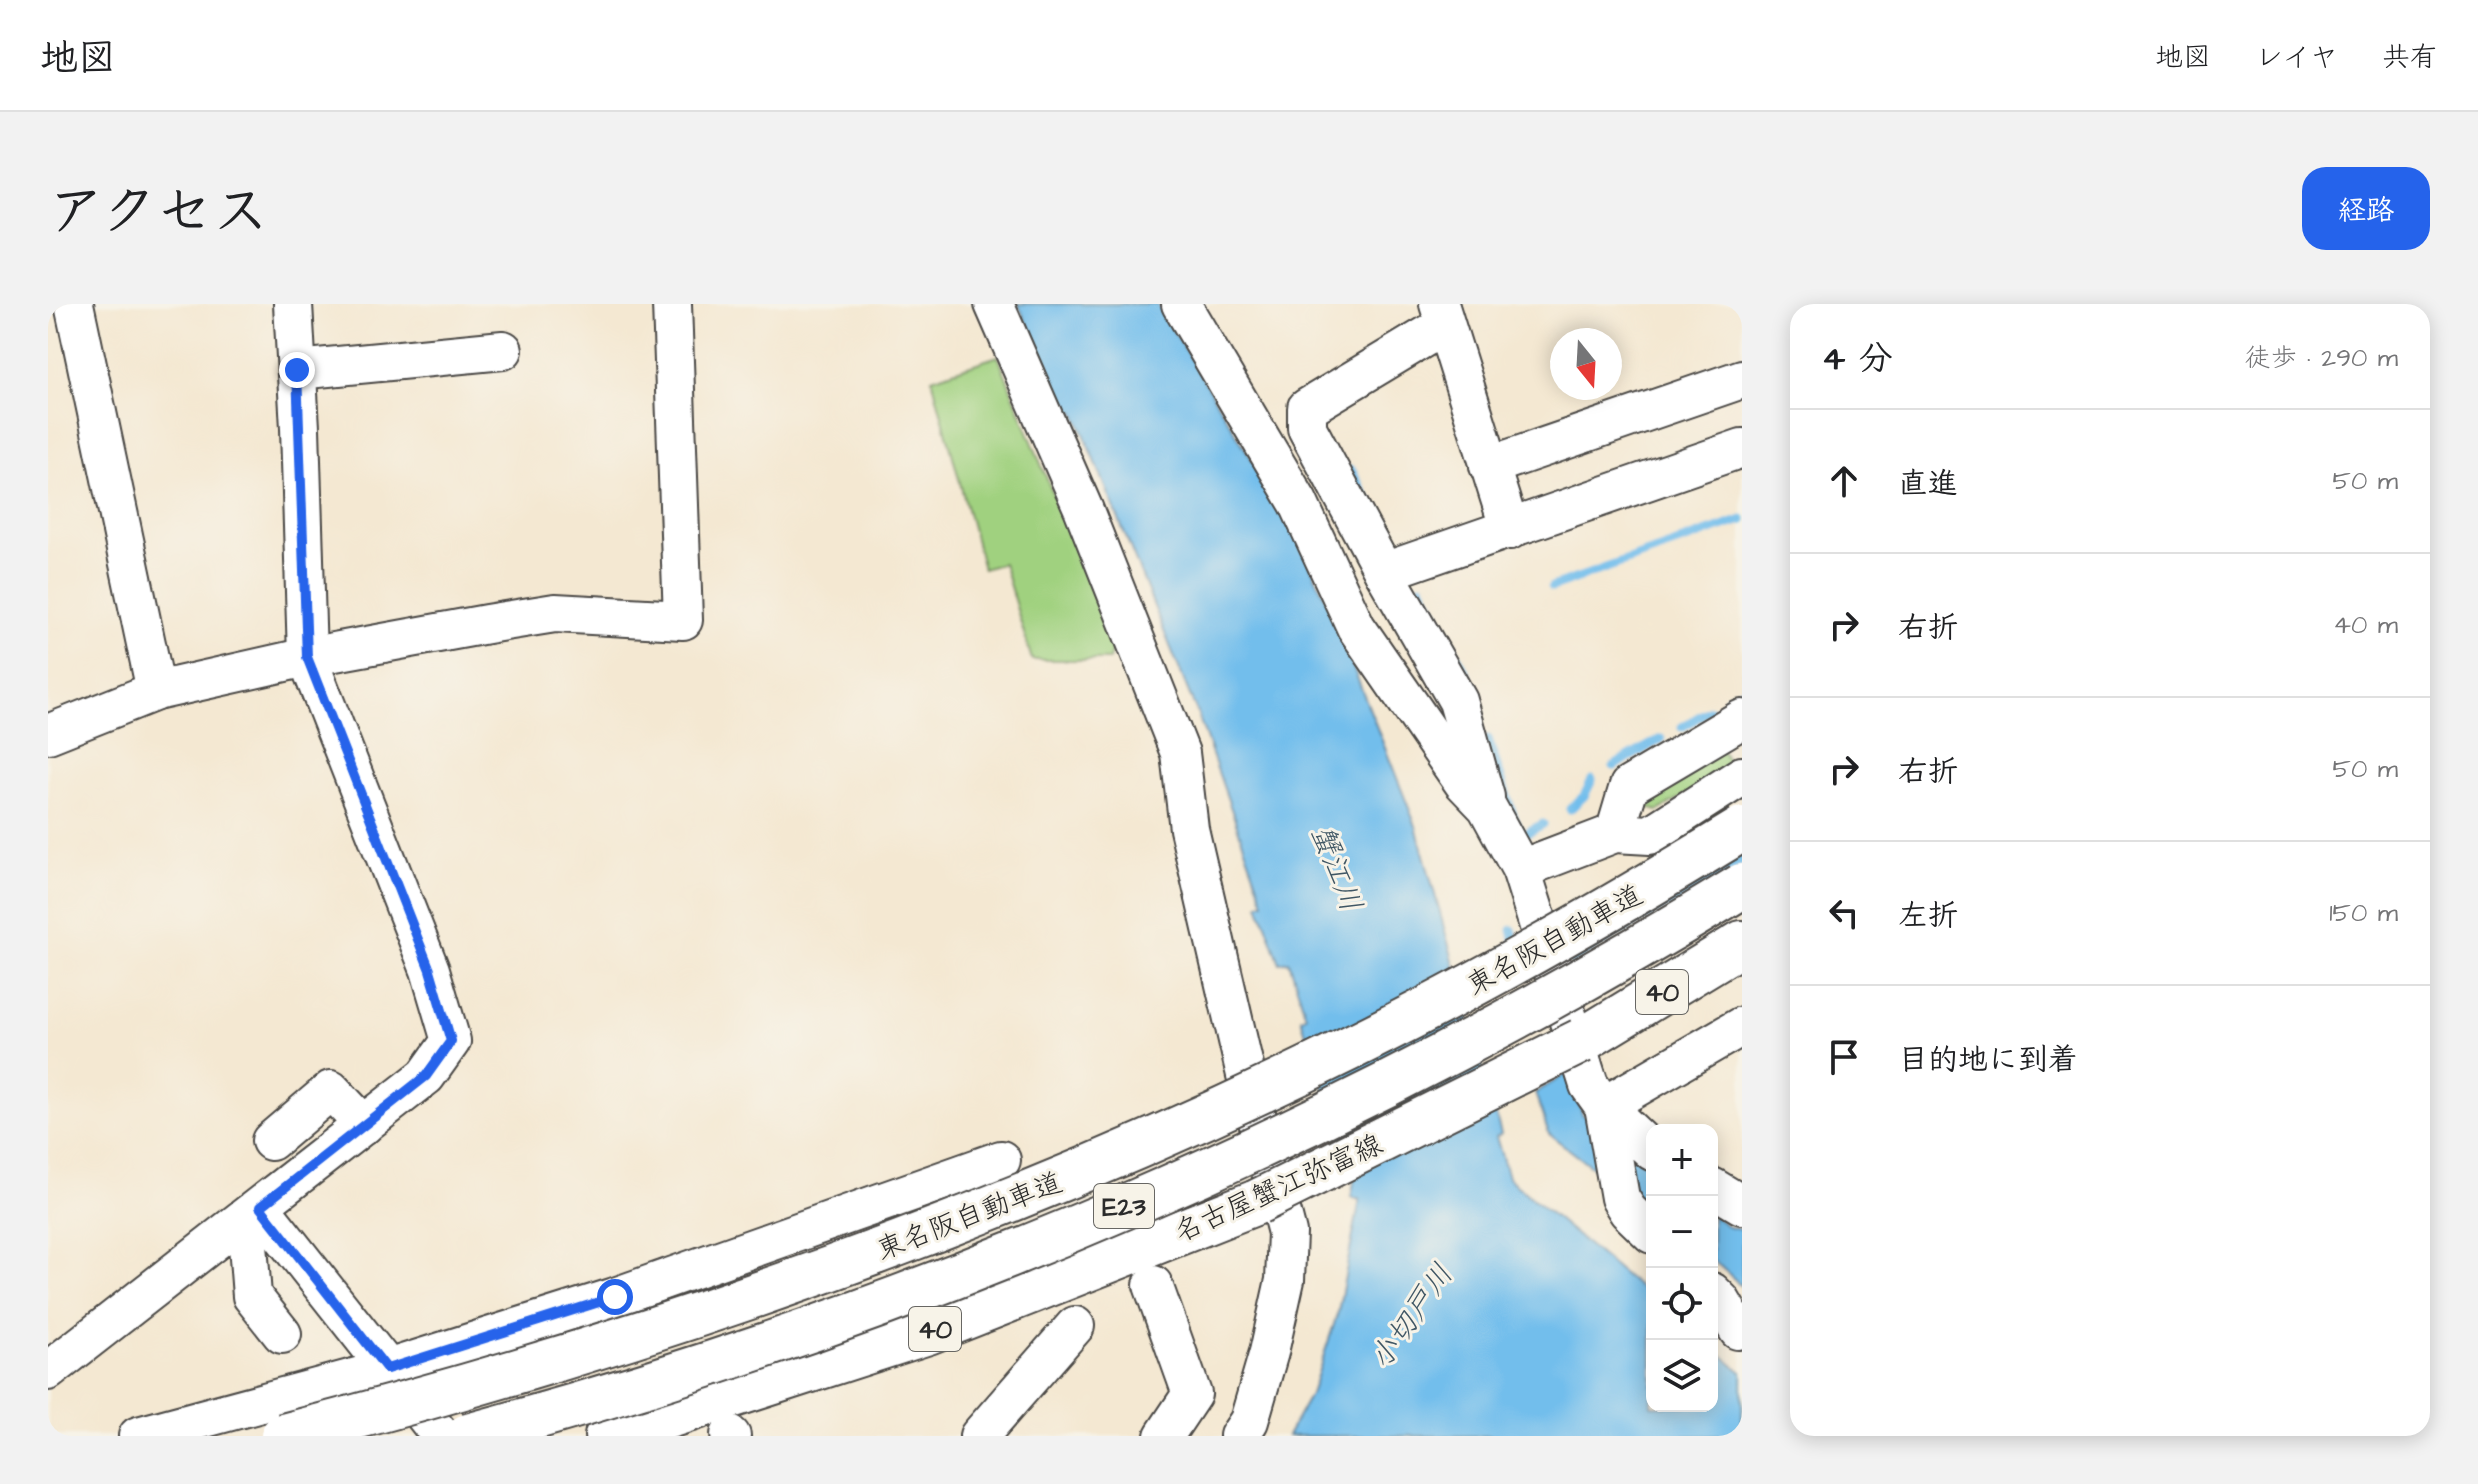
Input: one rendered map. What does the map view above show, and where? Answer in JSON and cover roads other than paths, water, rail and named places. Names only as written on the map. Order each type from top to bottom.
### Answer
[{"type":"main road","name":"東名阪自動車道","points":[[283,1436],[482,1382],[653,1329],[931,1232],[1073,1174],[1351,1048],[1621,903],[1742,829]]},
{"type":"main road","name":"東名阪自動車道","points":[[468,1436],[655,1381],[798,1333],[956,1276],[1108,1214],[1372,1094],[1523,1015],[1645,946],[1742,886]]},
{"type":"main road","name":"名古屋蟹江弥富線","points":[[607,1436],[928,1332],[1257,1202],[1581,1041],[1742,943]]},
{"type":"street","points":[[74,304],[156,691]]},
{"type":"street","points":[[48,1371],[426,1076],[451,1041],[430,970],[307,657],[293,304]]},
{"type":"street","points":[[48,734],[156,691],[307,657],[555,613],[683,620],[672,304]]},
{"type":"street","points":[[994,304],[1083,508],[1180,753],[1189,829],[1246,1075],[1287,1233],[1285,1280],[1269,1352],[1249,1421],[1239,1436]]},
{"type":"street","points":[[1181,304],[1298,502],[1356,627],[1463,782],[1487,807]]},
{"type":"street","points":[[1510,530],[1442,315],[1307,408],[1307,428],[1458,701],[1487,807],[1521,869],[1589,1085],[1607,1117],[1620,1198],[1628,1211],[1646,1228]]},
{"type":"street","points":[[297,370],[503,350]]},
{"type":"street","points":[[1489,466],[1742,379]]},
{"type":"street","points":[[1384,572],[1742,448]]},
{"type":"street","points":[[1615,833],[1629,786],[1742,719]]},
{"type":"street","points":[[1521,869],[1615,833],[1650,835],[1742,776]]},
{"type":"street","points":[[1607,1117],[1742,1026]]},
{"type":"street","points":[[271,1141],[331,1090],[364,1125]]},
{"type":"street","points":[[1607,1117],[1646,1146]]},
{"type":"street","points":[[138,1436],[387,1369],[615,1297],[1001,1160]]},
{"type":"street","points":[[1718,1191],[1742,1205]]},
{"type":"street","points":[[253,1213],[252,1296],[282,1334]]},
{"type":"street","points":[[253,1213],[441,1436]]},
{"type":"street","points":[[1153,1285],[1192,1394],[1164,1436]]},
{"type":"street","points":[[1718,1298],[1738,1330]]},
{"type":"street","points":[[979,1436],[1075,1326]]},
{"type":"water","points":[[1018,304],[1157,304],[1292,525],[1327,602],[1416,826],[1501,1134],[1496,1137],[1508,1177],[1646,1293],[1646,1412],[1718,1412],[1718,1352],[1742,1372],[1742,1436],[1287,1436],[1312,1391],[1338,1312],[1360,1200],[1351,1197],[1354,1182],[1301,1018],[1306,1016],[1289,961],[1280,963],[1259,904],[1264,902],[1198,715],[1075,411],[1068,414]]},
{"type":"water","points":[[1570,1072],[1582,1114],[1646,1165],[1646,1208],[1549,1134],[1535,1093]]},
{"type":"water","points":[[1718,1219],[1728,1227],[1742,1230],[1742,1286],[1718,1264]]},
{"type":"waterway","points":[[1351,470],[1396,552]]},
{"type":"waterway","points":[[1552,587],[1742,520]]},
{"type":"waterway","points":[[1421,586],[1466,673],[1473,694]]},
{"type":"waterway","points":[[1728,699],[1742,691]]},
{"type":"waterway","points":[[1682,727],[1710,710]]},
{"type":"waterway","points":[[1488,739],[1520,836],[1543,824]]},
{"type":"waterway","points":[[1614,766],[1661,739]]},
{"type":"waterway","points":[[1570,809],[1584,796],[1592,780]]},
{"type":"waterway","points":[[1571,960],[1742,860]]},
{"type":"waterway","points":[[1512,930],[1517,949]]},
{"type":"water label","name":"蟹江川","points":[[1337,868]]},
{"type":"water label","name":"小切戸川","points":[[1411,1316]]}]
